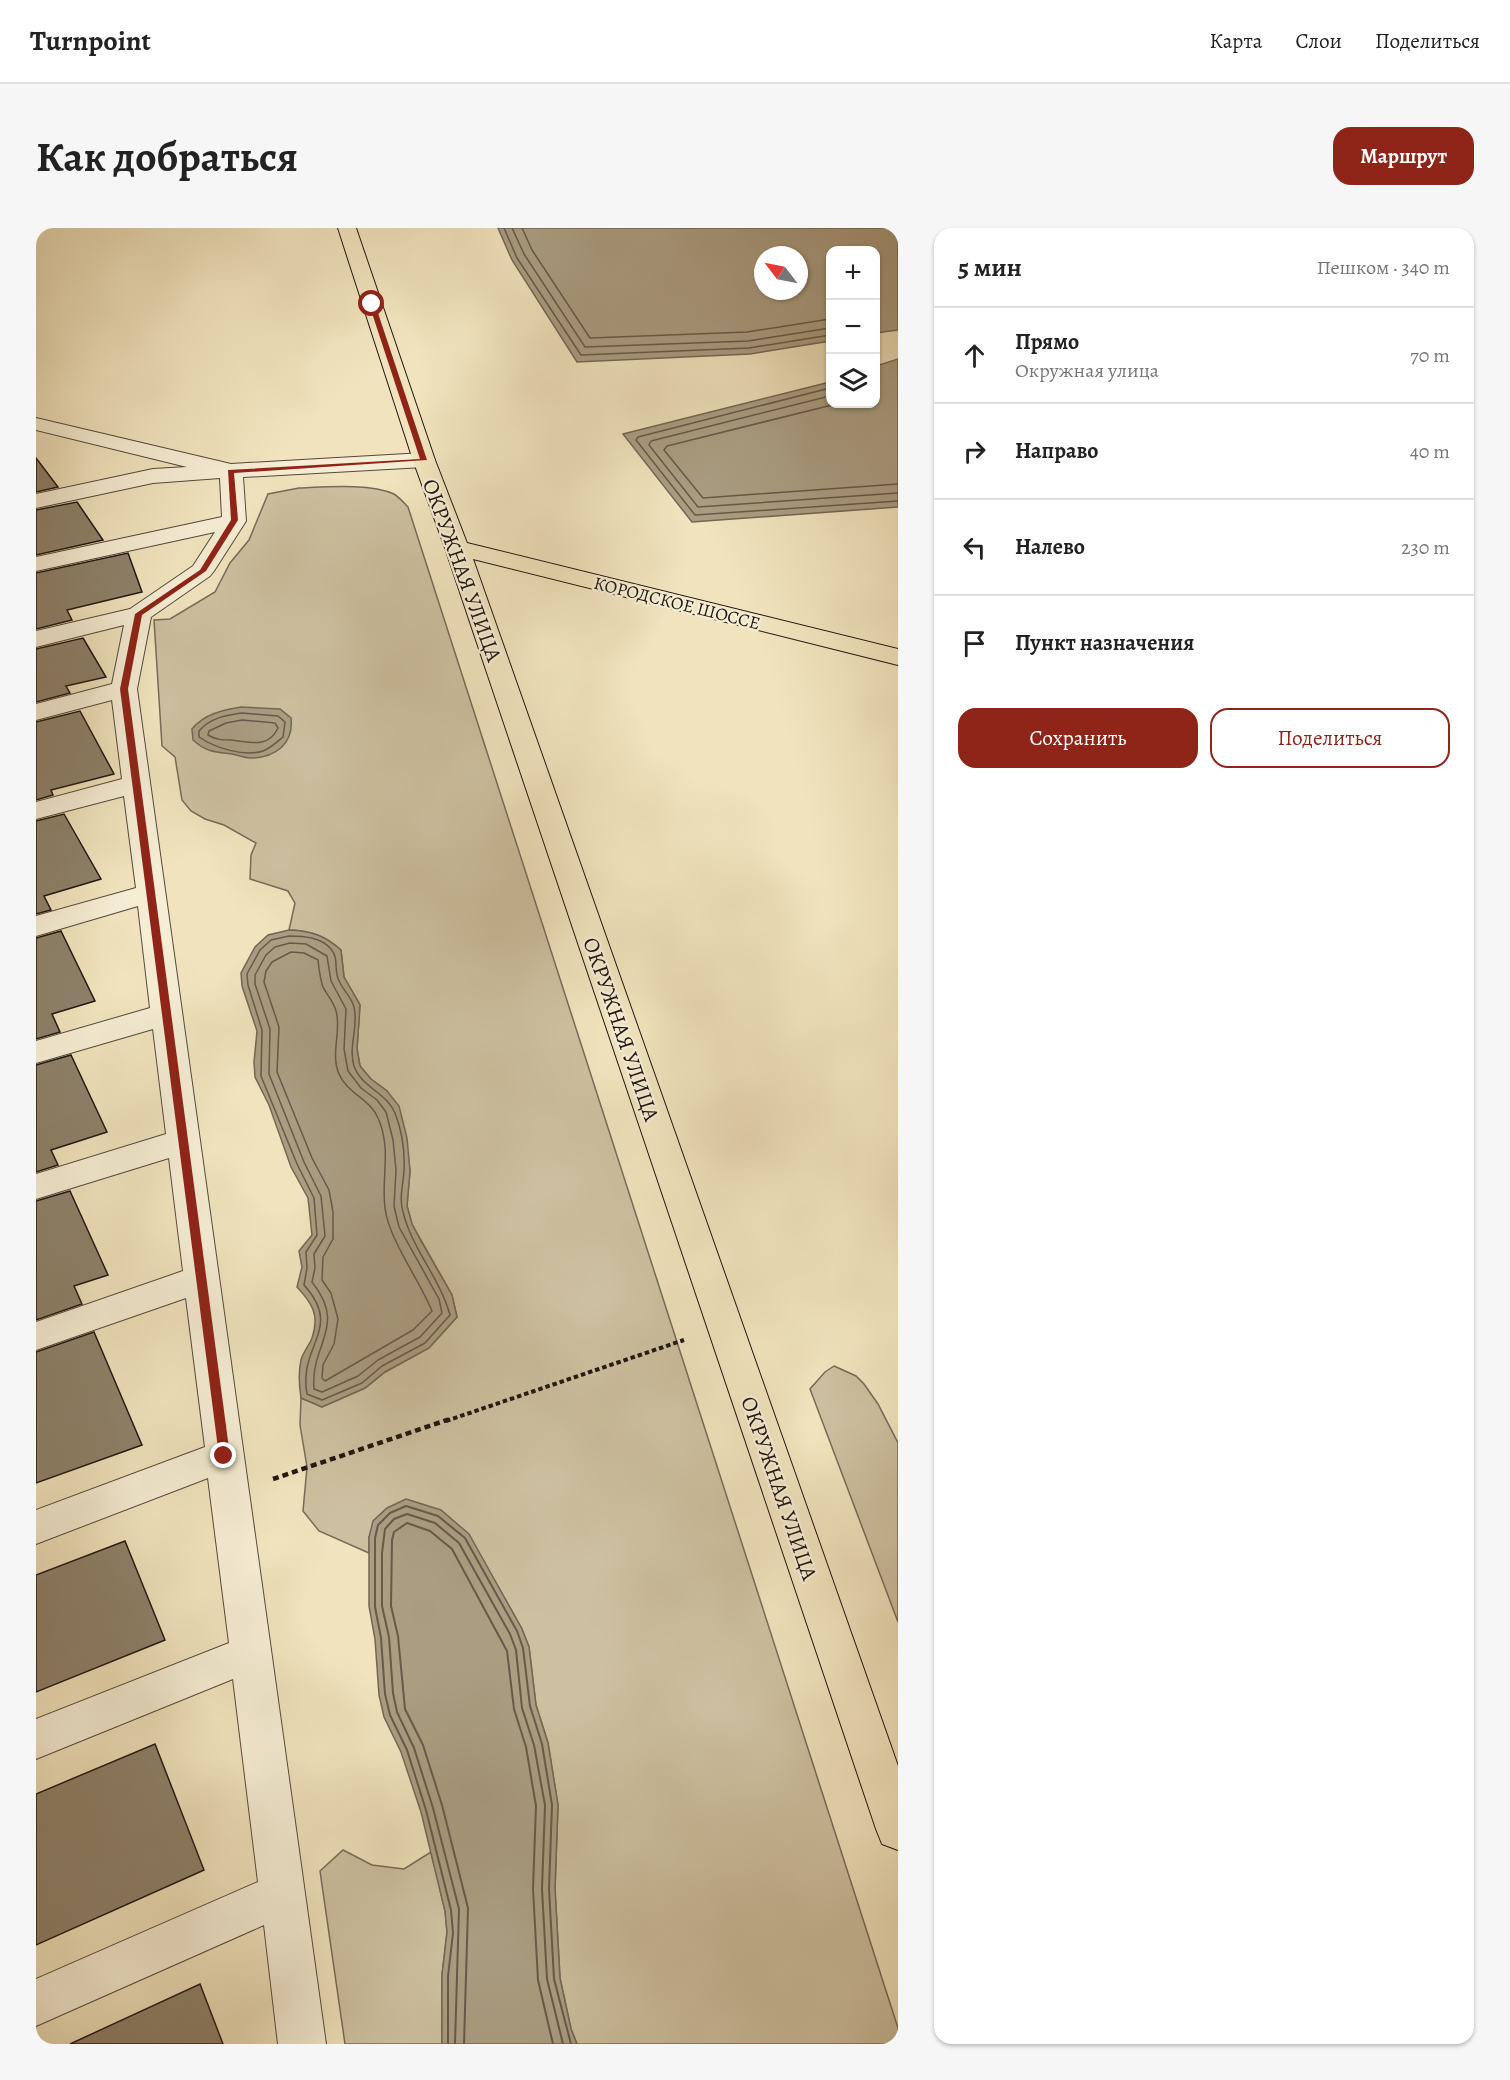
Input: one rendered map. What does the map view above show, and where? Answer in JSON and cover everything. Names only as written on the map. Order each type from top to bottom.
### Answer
[{"type":"main road","name":"ОКРУЖНАЯ УЛИЦА","points":[[347,228],[424,460],[457,548],[898,1829]]},
{"type":"main road","name":"КОРОДСКОЕ ШОССЕ","points":[[457,548],[898,657]]},
{"type":"lane","points":[[36,424],[231,471]]},
{"type":"lane","points":[[36,501],[153,476],[424,460]]},
{"type":"lane","points":[[36,639],[139,614],[202,571],[234,520],[231,471]]},
{"type":"lane","points":[[36,564],[234,520]]},
{"type":"lane","points":[[139,614],[124,689],[302,2044]]},
{"type":"lane","points":[[36,712],[124,689]]},
{"type":"lane","points":[[36,811],[136,784]]},
{"type":"lane","points":[[36,926],[151,893]]},
{"type":"lane","points":[[36,1052],[166,1014]]},
{"type":"lane","points":[[36,1187],[183,1141]]},
{"type":"lane","points":[[36,1336],[201,1279]]},
{"type":"lane","points":[[36,1527],[224,1456]]},
{"type":"lane","points":[[36,1739],[250,1653]]},
{"type":"lane","points":[[36,2003],[282,1894]]},
{"type":"path","points":[[229,1494],[725,1327]]},
{"type":"shaded area","points":[[347,486],[373,488],[394,494],[408,507],[898,2028],[898,2044],[577,2044],[571,2029],[560,1978],[555,1889],[558,1805],[548,1743],[536,1705],[529,1647],[522,1629],[495,1581],[369,1537],[369,1553],[319,1531],[303,1511],[307,1467],[300,1425],[301,1398],[322,1407],[365,1388],[385,1372],[429,1348],[457,1317],[452,1295],[412,1224],[407,1206],[410,1171],[408,1155],[387,1091],[371,1079],[360,1066],[357,1049],[360,1005],[344,977],[341,950],[317,935],[289,930],[295,903],[288,891],[250,879],[251,855],[256,843],[224,825],[205,819],[191,811],[182,800],[175,757],[162,746],[154,620],[170,619],[215,592],[230,563],[249,540],[268,494],[299,488]]},
{"type":"shaded area","points":[[834,1366],[856,1376],[864,1384],[878,1404],[898,1443],[898,1622],[810,1389],[825,1372]]},
{"type":"shaded area","points":[[343,1850],[372,1865],[404,1869],[431,1852],[445,1911],[447,1932],[442,1975],[442,2044],[345,2044],[320,1871]]},
{"type":"water","points":[[498,228],[898,228],[898,330],[880,332],[880,246],[826,246],[826,342],[750,354],[577,362],[512,260]]},
{"type":"water","points":[[898,359],[898,507],[692,522],[623,434],[826,383],[826,408],[880,408],[880,365]]},
{"type":"water","points":[[241,707],[280,709],[291,718],[289,735],[281,748],[267,755],[248,758],[211,751],[193,740],[192,729],[202,720],[221,711]]},
{"type":"water","points":[[289,930],[317,935],[341,950],[344,977],[360,1005],[357,1049],[360,1066],[371,1079],[387,1091],[399,1106],[407,1138],[410,1171],[407,1206],[412,1224],[452,1295],[457,1317],[429,1348],[385,1372],[365,1388],[322,1407],[301,1398],[299,1384],[301,1360],[312,1338],[315,1323],[315,1316],[307,1298],[297,1287],[302,1267],[299,1251],[312,1235],[308,1198],[291,1167],[269,1105],[255,1077],[257,1031],[242,986],[241,973],[255,947],[268,935]]},
{"type":"water","points":[[406,1499],[441,1510],[469,1534],[522,1629],[529,1647],[536,1705],[548,1743],[558,1805],[555,1889],[560,1978],[571,2029],[577,2044],[442,2044],[442,1975],[447,1932],[445,1911],[421,1812],[401,1752],[384,1717],[379,1695],[375,1639],[369,1606],[369,1537],[373,1521],[387,1508]]},
{"type":"building","points":[[36,458],[58,487],[36,492]]},
{"type":"building","points":[[77,502],[103,540],[36,555],[36,510]]},
{"type":"building","points":[[128,553],[142,592],[67,610],[72,620],[36,629],[36,573]]},
{"type":"building","points":[[83,638],[106,677],[66,686],[70,693],[36,702],[36,649]]},
{"type":"building","points":[[80,711],[114,774],[51,790],[53,795],[36,800],[36,722]]},
{"type":"building","points":[[64,814],[101,879],[44,896],[51,910],[36,914],[36,821]]},
{"type":"building","points":[[61,931],[95,1001],[52,1014],[60,1032],[36,1039],[36,938]]},
{"type":"building","points":[[71,1055],[107,1132],[51,1150],[58,1165],[36,1172],[36,1065]]},
{"type":"building","points":[[70,1191],[108,1275],[74,1286],[82,1304],[36,1320],[36,1201]]},
{"type":"building","points":[[94,1332],[142,1445],[36,1483],[36,1352]]},
{"type":"building","points":[[125,1541],[165,1640],[36,1692],[36,1575]]},
{"type":"building","points":[[155,1744],[204,1870],[36,1945],[36,1794]]},
{"type":"building","points":[[200,1984],[223,2044],[70,2044]]},
{"type":"route","points":[[224,1456],[124,689],[139,614],[202,571],[234,520],[231,471],[424,460],[372,304]]}]
